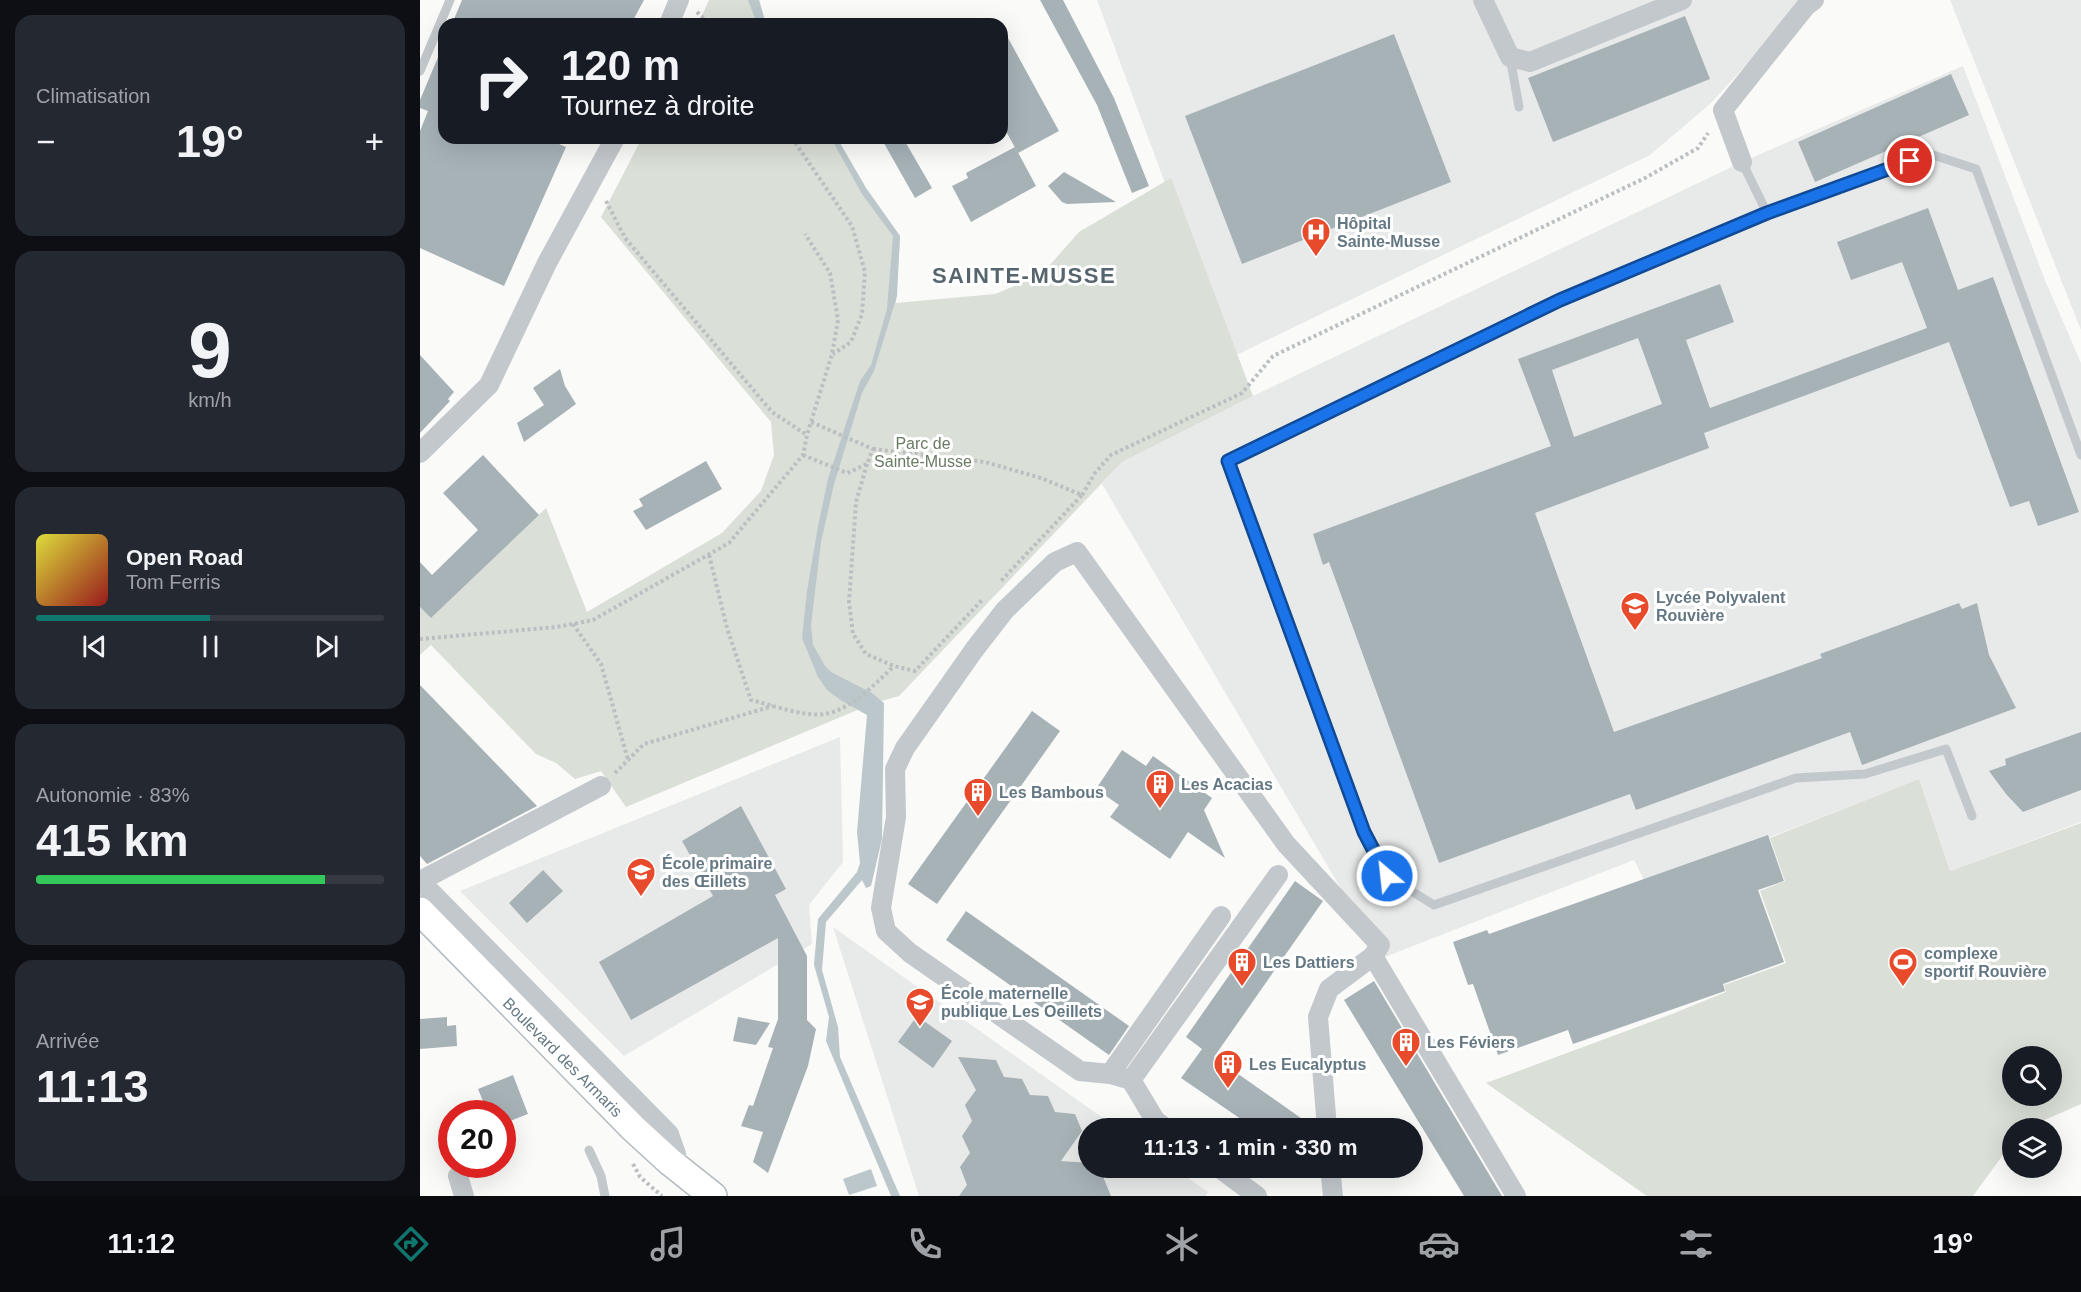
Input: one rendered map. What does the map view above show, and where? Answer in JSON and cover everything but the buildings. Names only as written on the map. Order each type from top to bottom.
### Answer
[{"type":"main road","name":"Boulevard des Armaris","points":[[420,911],[633,1128],[669,1161],[713,1196]]},
{"type":"street","points":[[672,18],[679,0]]},
{"type":"street","points":[[1483,0],[1510,57],[1530,62],[1682,0]]},
{"type":"street","points":[[1742,162],[1723,110],[1805,2]]},
{"type":"street","points":[[420,453],[489,385],[547,263],[612,144]]},
{"type":"street","points":[[1154,1118],[1131,1080],[1110,1074],[1080,1071],[910,953],[886,931],[882,908],[896,817],[895,769],[905,748],[1005,610],[1054,562],[1077,552],[1286,844],[1380,945],[1373,956],[1329,989],[1318,1017],[1326,1118]]},
{"type":"street","points":[[601,786],[424,879],[428,889],[669,1134],[676,1154],[669,1161]]},
{"type":"street","points":[[1131,1080],[1278,875]]},
{"type":"street","points":[[1110,1074],[1221,916]]},
{"type":"street","points":[[1373,956],[1516,1196]]},
{"type":"street","points":[[459,1178],[464,1196]]},
{"type":"street","points":[[1233,1178],[1257,1196]]},
{"type":"street","points":[[1331,1178],[1333,1196]]},
{"type":"lane","points":[[442,18],[450,0]]},
{"type":"lane","points":[[420,71],[438,28]]},
{"type":"lane","points":[[1510,57],[1519,106]]},
{"type":"lane","points":[[1972,816],[1946,749],[1866,774],[1796,778],[1434,905],[1387,876],[1364,832],[1228,461],[1560,300],[1767,213],[1930,154],[1976,170],[2081,455]]},
{"type":"lane","points":[[1742,162],[1767,213]]},
{"type":"lane","points":[[589,1150],[601,1176],[605,1196]]},
{"type":"path","points":[[994,587],[1082,495],[1095,473],[1111,455],[1242,393],[1273,356],[1645,178],[1698,148],[1723,110]]},
{"type":"path","points":[[796,144],[852,226],[865,272],[862,314],[851,342],[832,354]]},
{"type":"path","points":[[594,177],[625,238],[772,412],[807,435]]},
{"type":"path","points":[[420,639],[557,627],[593,620],[729,543],[803,455],[832,354],[838,320],[830,273],[805,234]]},
{"type":"path","points":[[811,422],[873,449],[985,462],[1041,478],[1082,495]]},
{"type":"path","points":[[873,449],[856,502],[849,602],[853,634],[866,654],[894,666],[915,671],[987,596]]},
{"type":"path","points":[[803,455],[846,473],[867,464]]},
{"type":"path","points":[[709,555],[728,628],[751,700],[799,712],[825,714],[845,706],[873,687],[894,666]]},
{"type":"path","points":[[573,624],[601,664],[628,760]]},
{"type":"path","points":[[601,786],[644,744],[773,706]]},
{"type":"shaded area","points":[[748,0],[759,0],[764,18],[755,18]]},
{"type":"shaded area","name":"Hôpital Sainte-Musse","points":[[1097,0],[1798,0],[1756,54],[1710,104],[1650,155],[1230,358]]},
{"type":"shaded area","points":[[1950,0],[2081,0],[2081,330]]},
{"type":"shaded area","name":"Lycée Polyvalent Rouvière","points":[[1963,66],[2045,280],[2081,363],[2081,822],[1950,871],[1919,779],[1770,837],[1644,880],[1634,860],[1382,958],[1102,484],[1122,462],[1253,396],[1742,162]]},
{"type":"shaded area","points":[[834,144],[840,144],[866,188],[900,236],[897,296],[874,371],[862,393],[834,484],[821,542],[811,625],[813,645],[825,666],[831,672],[872,693],[884,703],[882,839],[871,886],[866,888],[862,880],[826,922],[822,970],[838,1027],[840,1057],[900,1196],[891,1196],[826,1041],[829,1017],[814,965],[818,919],[857,872],[860,863],[857,832],[867,715],[827,690],[818,677],[802,638],[807,591],[828,479],[860,381],[871,365],[887,309],[893,236],[862,194]]},
{"type":"shaded area","name":"École primaire des Œillets","points":[[840,737],[843,862],[809,905],[812,944],[624,1056],[460,891]]},
{"type":"shaded area","name":"École maternelle publique Les Oeillets","points":[[833,927],[1103,1118],[1078,1118],[1078,1178],[1188,1178],[1208,1192],[1206,1196],[919,1196]]},
{"type":"shaded area","points":[[871,1169],[877,1186],[849,1195],[843,1179]]},
{"type":"green space","points":[[709,0],[759,0],[764,18],[701,18]]},
{"type":"green space","name":"Parc de Sainte-Musse","points":[[639,144],[840,144],[866,188],[900,236],[896,303],[995,294],[1041,275],[1079,232],[1171,178],[1253,396],[1122,462],[899,696],[874,703],[626,807],[601,771],[575,779],[556,763],[536,754],[431,645],[420,655],[420,607],[431,618],[546,508],[587,612],[722,533],[761,491],[774,455],[771,422],[601,217]]},
{"type":"green space","name":"complexe sportif Rouvière","points":[[1919,779],[1950,871],[2081,823],[2081,1104],[2049,1118],[2002,1118],[2002,1156],[1973,1196],[1647,1196],[1486,1083],[1672,1014],[1726,992],[1724,985],[1786,963],[1760,891],[1785,881],[1770,838]]},
{"type":"place","name":"Hôpital Sainte-Musse","points":[[1316,258]]},
{"type":"place","name":"Lycée Polyvalent Rouvière","points":[[1635,632]]},
{"type":"place","name":"Les Acacias","points":[[1160,810]]},
{"type":"place","name":"Les Bambous","points":[[978,818]]},
{"type":"place","name":"École primaire des Œillets","points":[[641,898]]},
{"type":"place","name":"Les Dattiers","points":[[1242,988]]},
{"type":"place","name":"complexe sportif Rouvière","points":[[1903,988]]},
{"type":"place","name":"École maternelle publique Les Oeillets","points":[[920,1028]]},
{"type":"place","name":"Les Féviers","points":[[1406,1068]]},
{"type":"place","name":"Les Eucalyptus","points":[[1228,1090]]},
{"type":"district","name":"SAINTE-MUSSE","points":[[1024,275]]},
{"type":"route","points":[[1387,876],[1364,832],[1228,461],[1560,300],[1767,213],[1910,161]]}]
